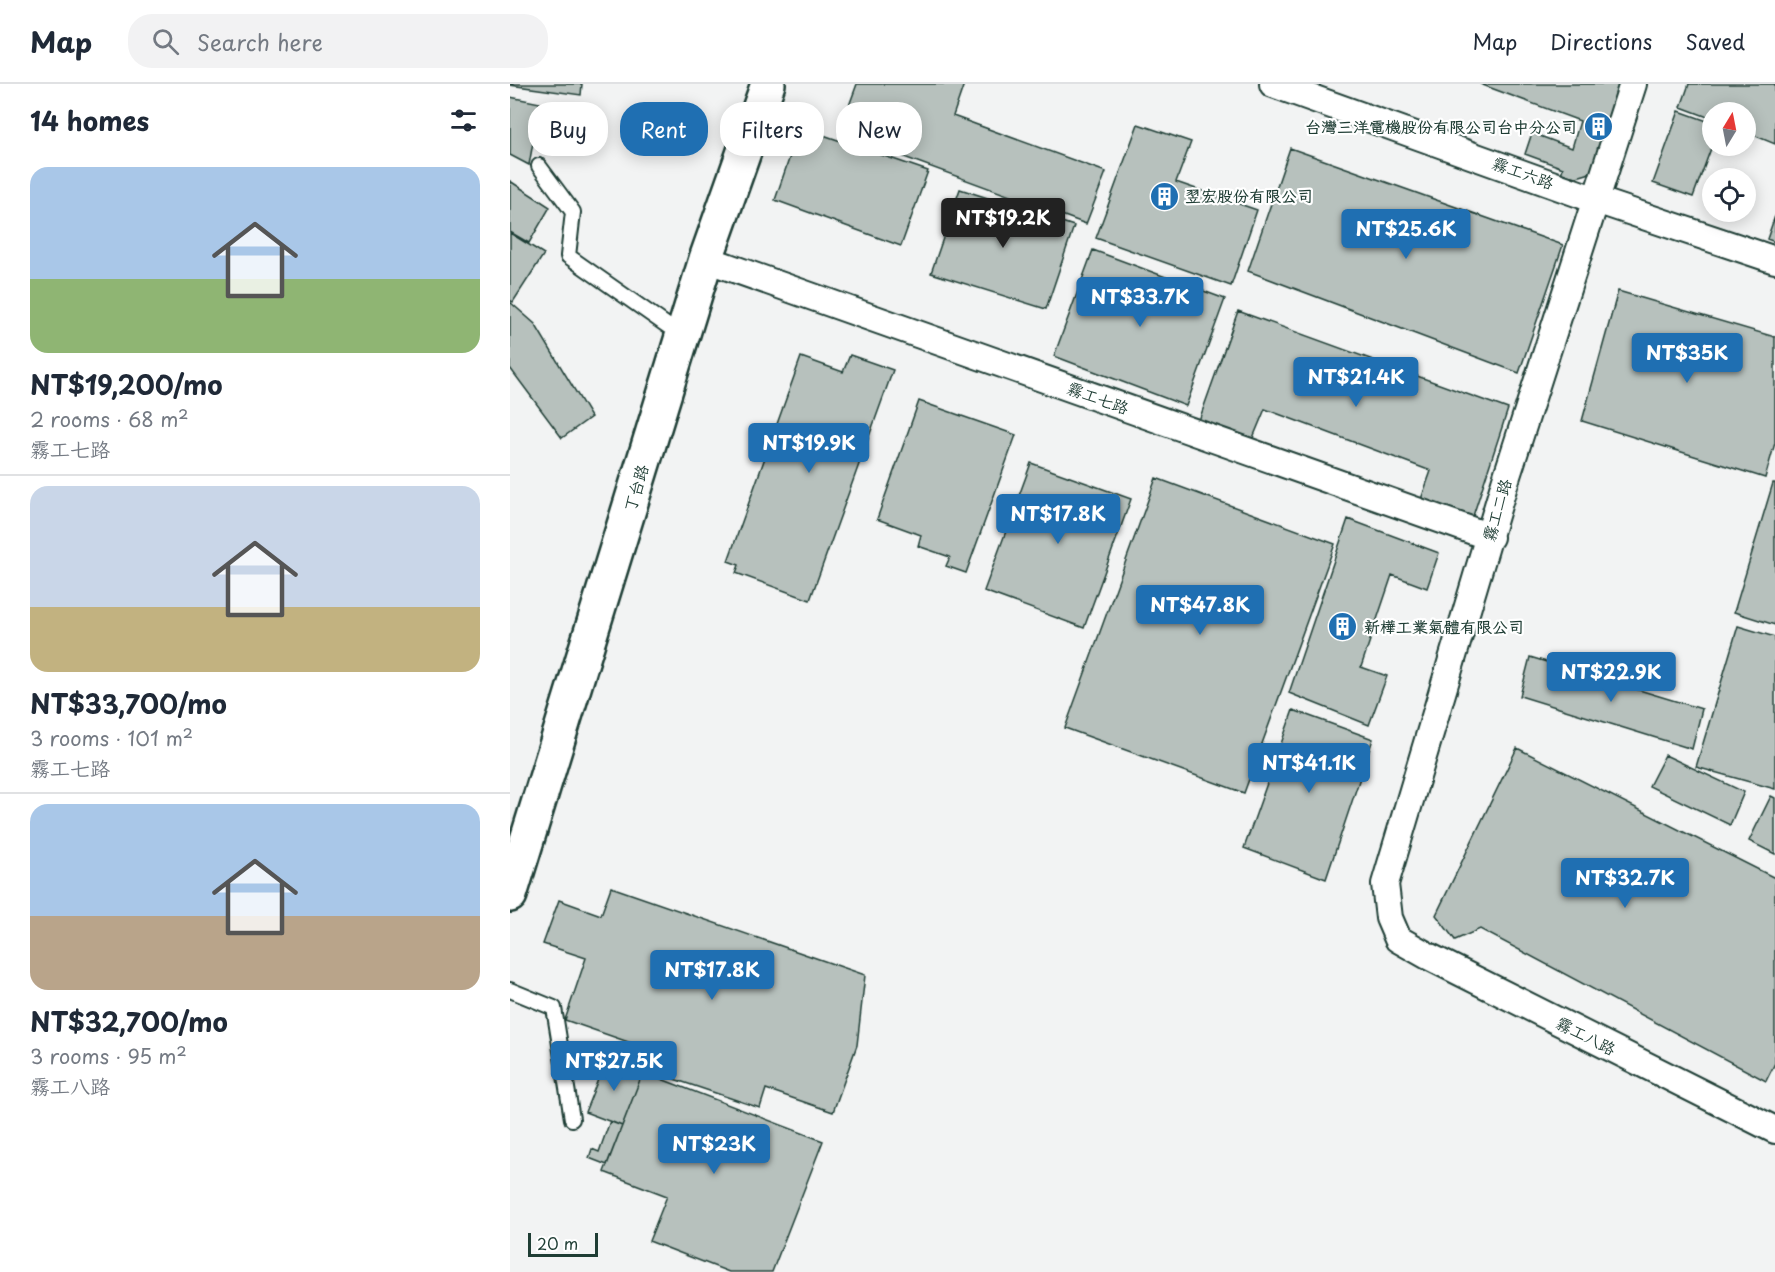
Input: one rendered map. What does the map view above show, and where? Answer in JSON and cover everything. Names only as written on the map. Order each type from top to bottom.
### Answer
[{"type":"street","name":"丁台路","points":[[510,895],[706,259],[768,84]]},
{"type":"street","name":"霧工六路","points":[[1273,84],[1596,200],[1775,260]]},
{"type":"street","name":"霧工二路","points":[[1398,939],[1389,918],[1385,884],[1505,482],[1633,84]]},
{"type":"street","name":"霧工七路","points":[[706,259],[1490,537]]},
{"type":"street","name":"霧工八路","points":[[1398,939],[1775,1131]]},
{"type":"lane","points":[[539,166],[573,212],[568,256],[682,336]]},
{"type":"lane","points":[[510,990],[554,1008],[572,1119]]},
{"type":"building","points":[[510,84],[582,84],[581,95]]},
{"type":"building","points":[[857,84],[964,84],[953,116],[1106,172],[1086,224],[901,156],[922,156],[922,102],[850,102]]},
{"type":"building","name":"台灣三洋電機股份有限公司台中分公司","points":[[1480,84],[1632,84],[1596,168],[1577,177],[1561,174],[1563,168],[1525,154],[1532,133],[1572,148],[1580,121]]},
{"type":"building","points":[[1689,84],[1775,84],[1775,144],[1756,136],[1756,102],[1702,102],[1702,115],[1681,107]]},
{"type":"building","points":[[510,97],[535,102],[528,102],[529,165],[510,155]]},
{"type":"building","points":[[1679,111],[1702,119],[1702,156],[1708,156],[1693,197],[1653,183]]},
{"type":"building","name":"翌宏股份有限公司","points":[[1138,124],[1191,142],[1176,182],[1257,210],[1231,286],[1096,238]]},
{"type":"building","points":[[824,135],[836,139],[836,156],[884,156],[928,171],[901,246],[775,200],[790,156],[824,156]]},
{"type":"building","points":[[1290,148],[1563,245],[1519,373],[1248,271]]},
{"type":"building","points":[[510,181],[550,207],[529,243],[510,232]]},
{"type":"building","points":[[960,189],[1074,226],[1046,309],[931,273]]},
{"type":"building","points":[[1775,216],[1775,242],[1767,239]]},
{"type":"building","points":[[510,233],[544,254],[513,302],[510,300]]},
{"type":"building","points":[[1093,250],[1225,299],[1186,406],[1054,356]]},
{"type":"building","points":[[1618,291],[1775,337],[1775,443],[1765,478],[1582,421]]},
{"type":"building","points":[[510,302],[535,324],[591,417],[562,438],[510,368]]},
{"type":"building","points":[[1238,311],[1508,409],[1471,522],[1419,505],[1431,471],[1265,409],[1250,445],[1197,426]]},
{"type":"building","points":[[850,355],[893,370],[810,600],[736,573],[739,565],[728,561],[801,357],[843,372]]},
{"type":"building","points":[[919,401],[1016,435],[966,573],[946,566],[950,557],[918,546],[921,535],[877,519]]},
{"type":"building","points":[[1031,463],[1131,499],[1084,628],[984,591]]},
{"type":"building","points":[[1156,478],[1335,544],[1244,793],[1065,728]]},
{"type":"building","points":[[1773,483],[1775,483],[1775,625],[1734,612]]},
{"type":"building","name":"新樺工業氣體有限公司","points":[[1348,519],[1439,553],[1427,588],[1392,575],[1361,667],[1387,676],[1369,725],[1289,693]]},
{"type":"building","points":[[1738,626],[1775,637],[1775,789],[1696,767]]},
{"type":"building","points":[[1530,657],[1702,709],[1692,749],[1520,696]]},
{"type":"building","points":[[1293,710],[1373,739],[1326,879],[1244,848]]},
{"type":"building","points":[[1517,748],[1775,878],[1775,1063],[1766,1081],[1480,929],[1455,940],[1436,915]]},
{"type":"building","points":[[1665,755],[1744,792],[1730,825],[1649,786]]},
{"type":"building","points":[[1771,796],[1775,798],[1775,854],[1749,841]]},
{"type":"building","points":[[611,887],[865,975],[857,1045],[833,1112],[766,1089],[760,1108],[653,1072],[660,1053],[565,1020],[586,958],[543,944],[559,900],[601,915]]},
{"type":"building","points":[[607,1057],[643,1072],[622,1126],[585,1112]]},
{"type":"building","points":[[643,1072],[823,1141],[772,1272],[729,1272],[649,1241],[667,1196],[604,1172]]},
{"type":"building","points":[[610,1121],[622,1126],[607,1165],[589,1158],[592,1149],[599,1152]]},
{"type":"place","name":"台灣三洋電機股份有限公司台中分公司","points":[[1598,127]]},
{"type":"place","name":"翌宏股份有限公司","points":[[1164,196]]},
{"type":"place","name":"新樺工業氣體有限公司","points":[[1343,627]]}]
